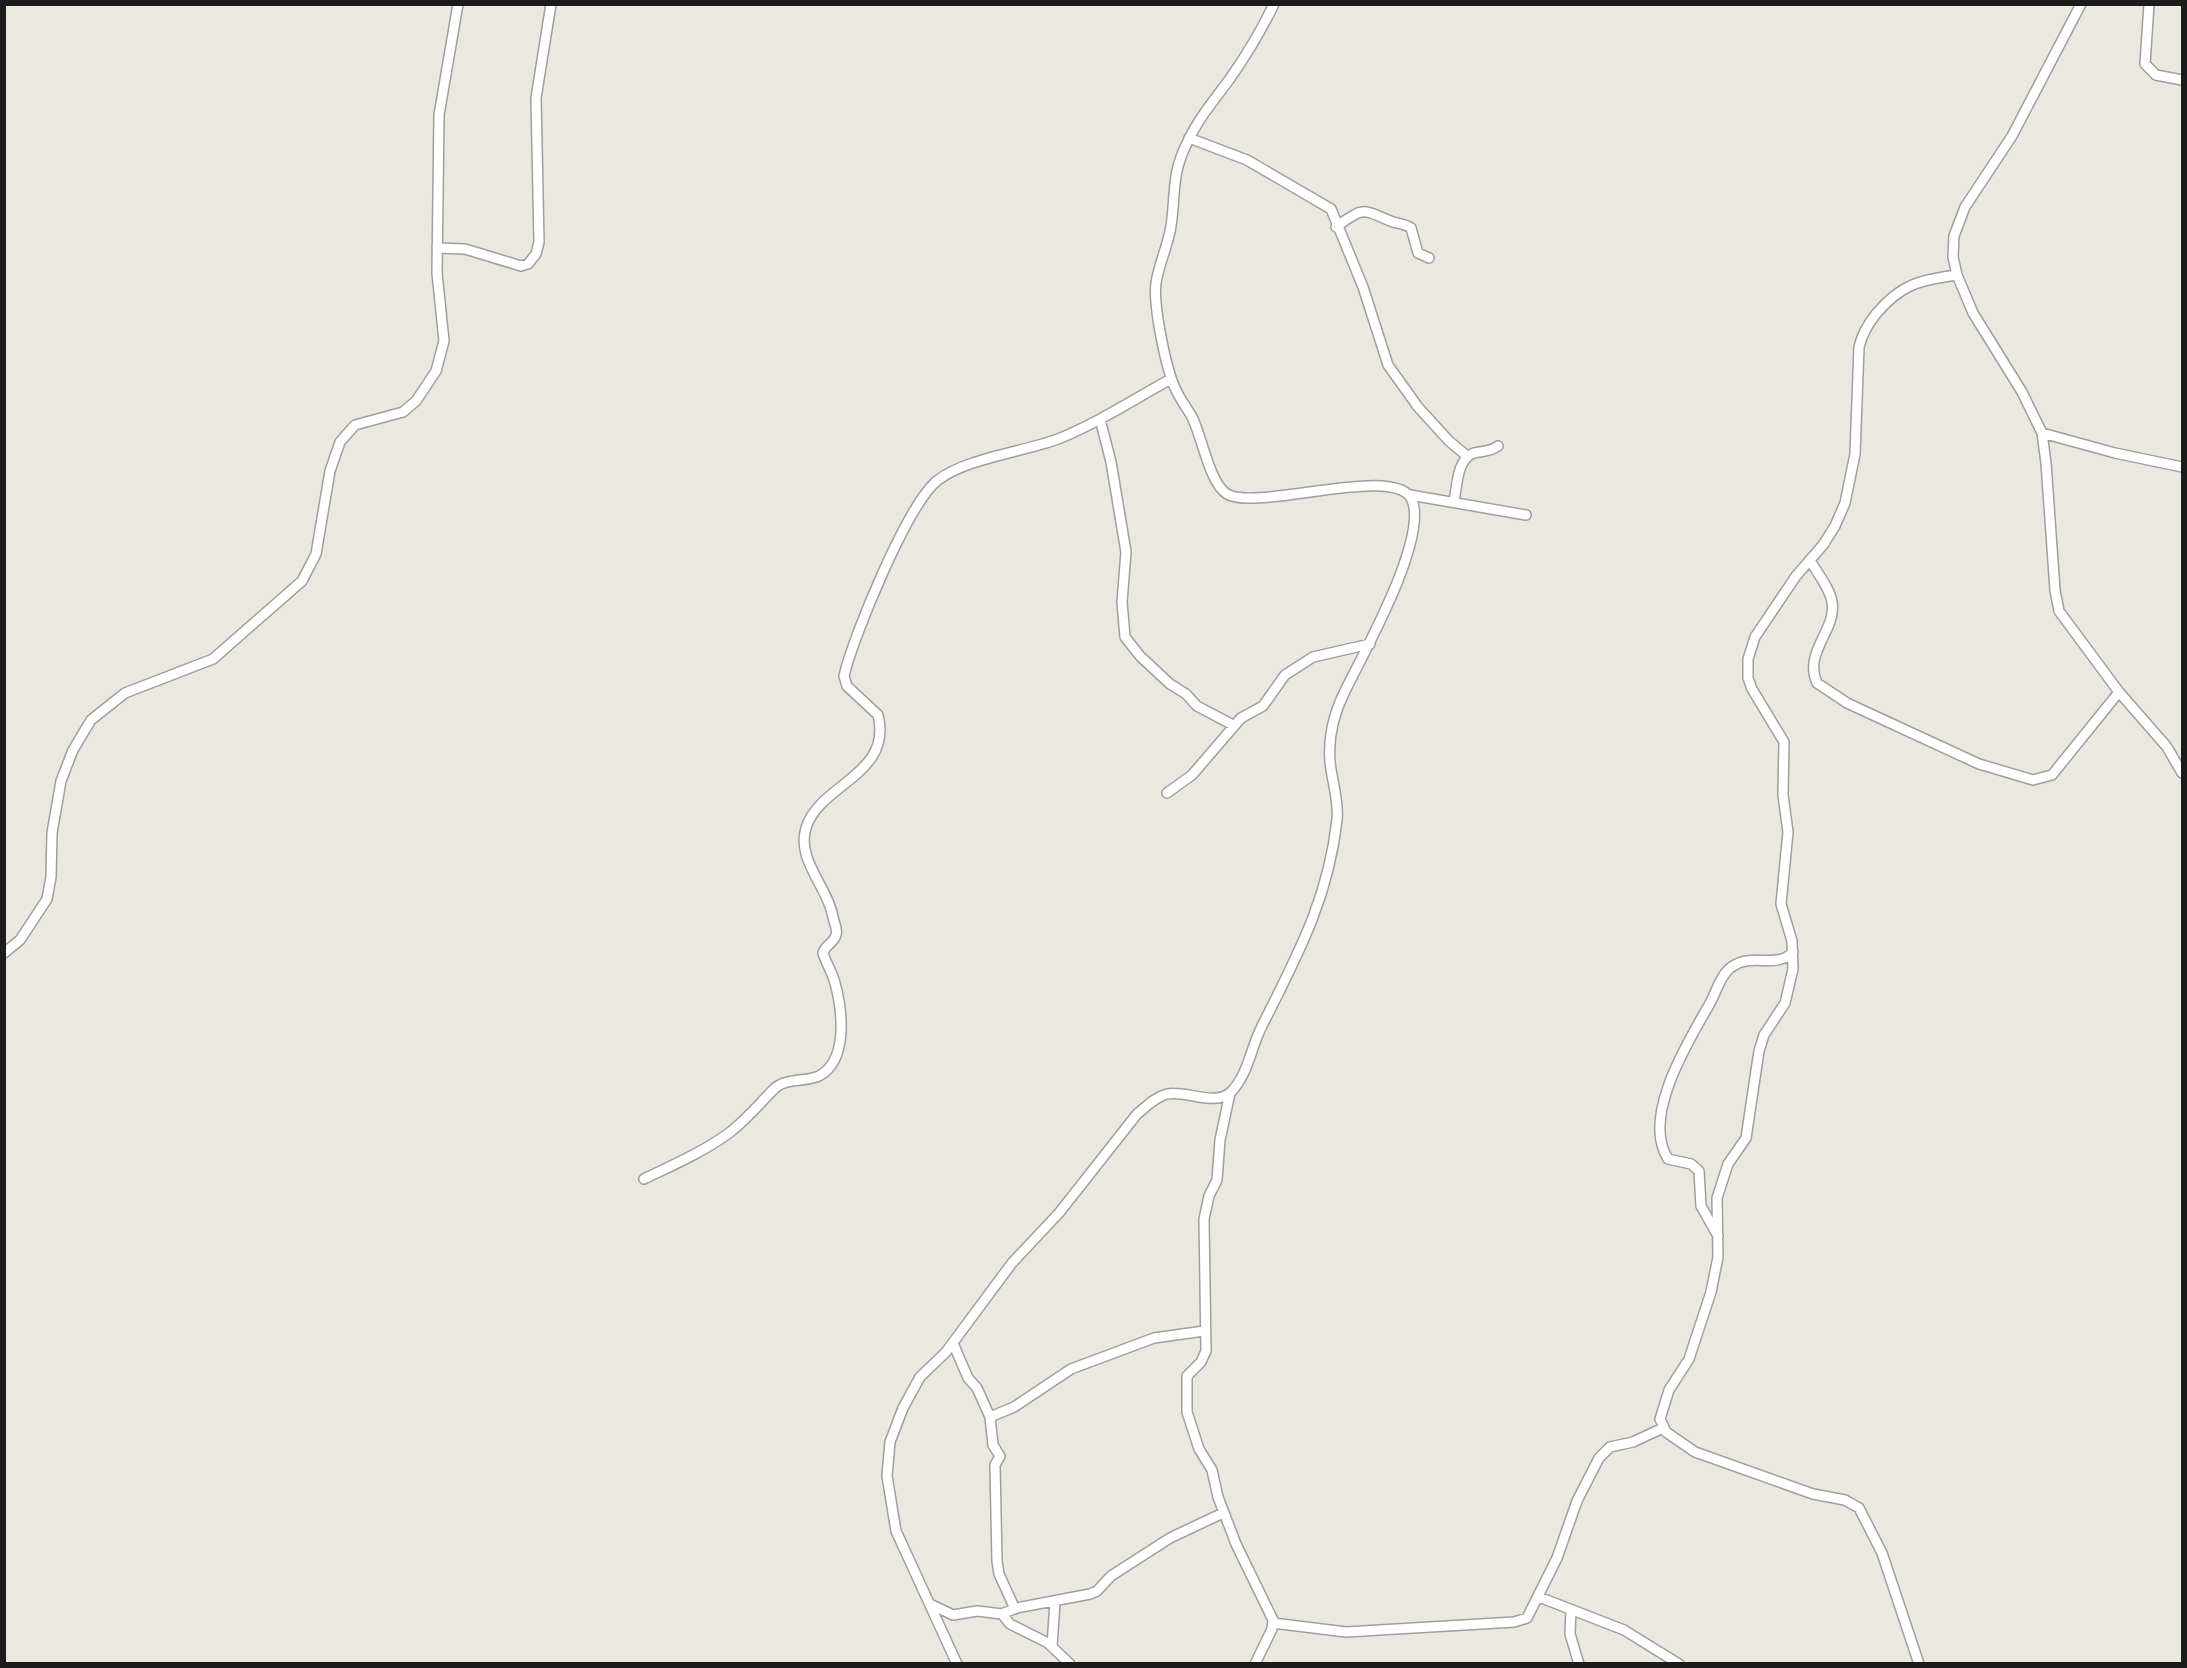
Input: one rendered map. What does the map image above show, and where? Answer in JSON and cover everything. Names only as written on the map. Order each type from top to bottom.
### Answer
[{"type":"street","points":[[4,953],[20,940],[47,899],[51,877],[56,804],[61,781],[73,750],[91,720],[125,693],[213,659],[297,586],[316,554],[330,471],[340,442],[355,425],[403,412],[416,401],[440,362],[444,341],[436,273],[439,115],[458,4]]},
{"type":"street","points":[[437,248],[465,249],[517,266],[528,264],[536,254],[539,242],[536,98],[551,4]]},
{"type":"street","points":[[1274,4],[1244,57],[1209,105],[1189,138],[1174,175],[1171,231],[1155,288],[1171,379],[1192,417],[1217,484],[1228,495],[1260,498],[1312,490],[1391,487],[1410,495],[1526,515]]},
{"type":"street","points":[[2080,4],[2012,136],[1965,207],[1952,247],[1957,275],[1983,333],[2022,392],[2042,433],[2056,602],[2064,621],[2119,692],[2168,747],[2182,773]]},
{"type":"street","points":[[2149,4],[2145,64],[2156,75],[2182,80]]},
{"type":"street","points":[[1189,138],[1247,160],[1331,209],[1336,227],[1356,268],[1380,347],[1391,371],[1418,407],[1449,441],[1467,456]]},
{"type":"street","points":[[1336,227],[1353,215],[1364,211],[1373,212],[1412,228],[1418,253],[1429,258]]},
{"type":"street","points":[[1919,1664],[1885,1559],[1859,1508],[1845,1500],[1814,1494],[1695,1452],[1663,1428],[1660,1419],[1664,1405],[1689,1359],[1711,1292],[1717,1266],[1717,1198],[1728,1164],[1746,1138],[1759,1051],[1764,1035],[1789,991],[1793,969],[1793,952],[1781,904],[1788,832],[1783,795],[1784,742],[1752,689],[1747,669],[1755,637],[1796,576],[1835,526],[1845,503],[1853,472],[1859,347],[1864,331],[1891,297],[1906,286],[1957,275]]},
{"type":"street","points":[[644,1179],[693,1155],[728,1134],[777,1086],[821,1074],[830,1066],[837,1053],[840,1041],[838,1001],[834,981],[823,953],[836,936],[833,907],[806,855],[804,838],[813,812],[859,774],[872,757],[876,746],[880,732],[878,715],[847,686],[844,676],[866,610],[906,525],[930,489],[942,477],[989,459],[1058,439],[1100,419],[1171,379]]},
{"type":"street","points":[[1100,419],[1111,462],[1126,552],[1122,602],[1125,637],[1140,656],[1170,684],[1186,694],[1197,706],[1233,725]]},
{"type":"street","points":[[2042,433],[2115,453],[2182,467]]},
{"type":"street","points":[[1454,501],[1463,462],[1467,456],[1493,450],[1498,446]]},
{"type":"street","points":[[1255,1664],[1273,1623],[1223,1513],[1212,1470],[1199,1449],[1188,1412],[1186,1380],[1205,1355],[1204,1219],[1209,1196],[1217,1180],[1220,1140],[1230,1093],[1240,1079],[1261,1028],[1297,960],[1314,920],[1325,880],[1337,819],[1329,748],[1332,726],[1344,694],[1390,604],[1412,532],[1414,510],[1410,495]]},
{"type":"street","points":[[1810,560],[1832,601],[1832,615],[1814,662],[1817,683],[1847,703],[1953,754],[2026,778],[2045,779],[2052,775],[2119,692]]},
{"type":"street","points":[[1167,793],[1192,775],[1233,725],[1263,706],[1285,675],[1327,652],[1370,644]]},
{"type":"street","points":[[1718,1236],[1701,1206],[1698,1168],[1668,1159],[1666,1155],[1661,1133],[1661,1113],[1665,1096],[1694,1029],[1729,968],[1748,961],[1784,960],[1793,952]]},
{"type":"street","points":[[957,1664],[896,1531],[890,1506],[887,1454],[895,1427],[915,1385],[953,1343],[1012,1263],[1059,1213],[1137,1114],[1150,1103],[1170,1094],[1218,1098],[1230,1093]]},
{"type":"street","points":[[990,1417],[1014,1407],[1071,1369],[1154,1338],[1204,1331]]},
{"type":"street","points":[[953,1343],[968,1378],[977,1388],[990,1417],[993,1444],[1000,1459],[995,1465],[997,1561],[999,1574],[1015,1609]]},
{"type":"street","points":[[1273,1623],[1346,1632],[1514,1622],[1527,1618],[1539,1597],[1565,1538],[1577,1501],[1599,1458],[1610,1447],[1633,1442],[1663,1428]]},
{"type":"street","points":[[930,1604],[953,1615],[977,1611],[1002,1614],[1015,1609],[1097,1591],[1111,1576],[1170,1538],[1223,1513]]},
{"type":"street","points":[[1539,1597],[1631,1634],[1678,1664]]},
{"type":"street","points":[[1052,1646],[1055,1602]]},
{"type":"street","points":[[1571,1610],[1570,1634],[1579,1664]]},
{"type":"street","points":[[1002,1614],[1010,1624],[1052,1646],[1070,1664]]}]
